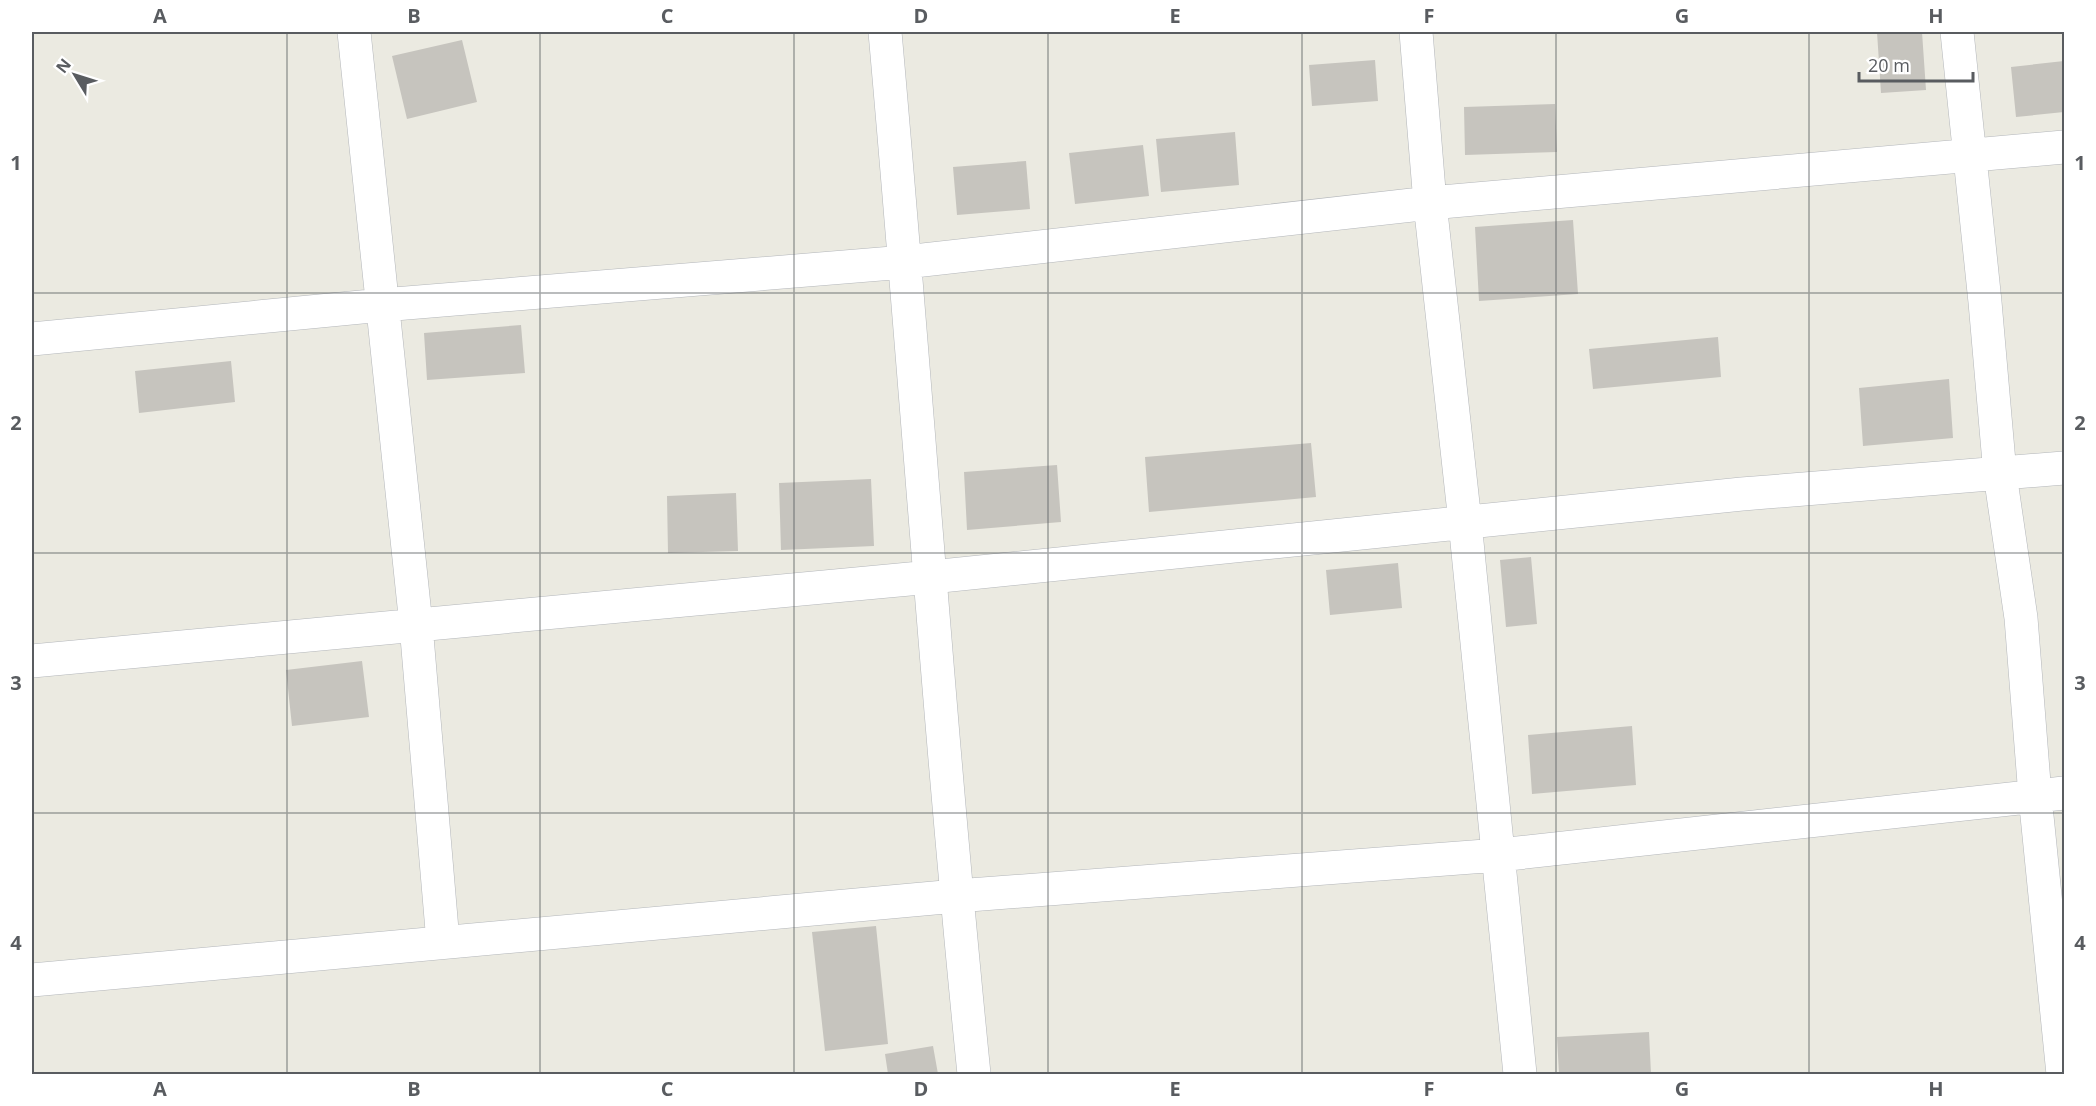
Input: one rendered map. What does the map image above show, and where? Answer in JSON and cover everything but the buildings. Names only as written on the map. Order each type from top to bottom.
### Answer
[{"type":"street","points":[[354,32],[416,625],[443,942]]},
{"type":"street","points":[[885,32],[906,262],[956,896],[974,1074]]},
{"type":"street","points":[[1416,32],[1430,203],[1520,1074]]},
{"type":"street","points":[[1958,32],[1986,302],[2000,474],[2050,794],[2063,1074]]},
{"type":"street","points":[[32,339],[382,305],[906,262],[1430,203],[2064,147]]},
{"type":"street","points":[[32,661],[931,577],[1742,494],[2064,468]]},
{"type":"street","points":[[32,980],[956,896],[1499,855],[2050,794]]}]
